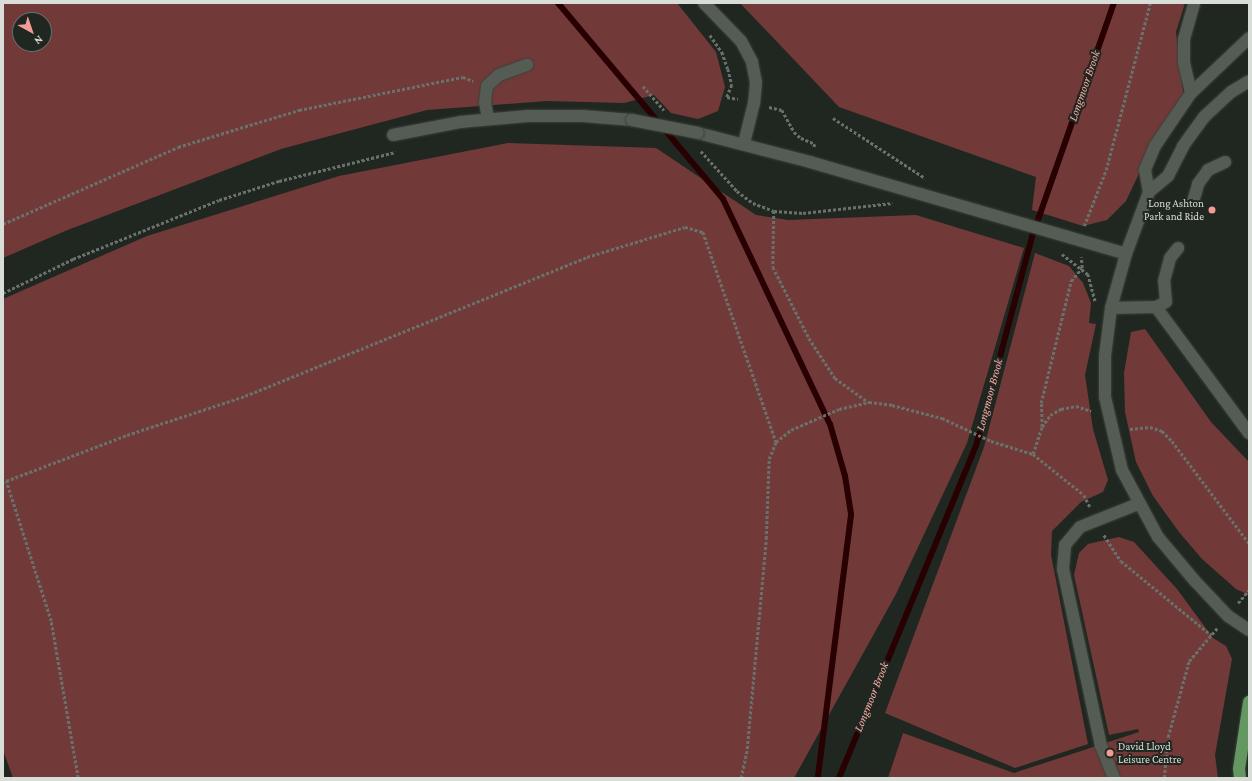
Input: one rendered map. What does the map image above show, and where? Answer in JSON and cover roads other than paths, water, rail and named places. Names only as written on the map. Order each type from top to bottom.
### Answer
[{"type":"highway","points":[[1240,778],[1239,769],[1249,702]]},
{"type":"street","points":[[704,3],[741,41],[752,62],[756,82],[754,103],[744,143]]},
{"type":"street","points":[[1191,93],[1184,63],[1184,39],[1194,3]]},
{"type":"street","points":[[1149,192],[1145,170],[1155,146],[1191,93],[1249,38]]},
{"type":"street","points":[[488,118],[485,102],[487,86],[499,75],[527,65]]},
{"type":"street","points":[[1249,81],[1231,92],[1204,117],[1183,146],[1168,176],[1149,192],[1126,254],[1111,308],[1104,397],[1122,470],[1138,504],[1163,542],[1228,616],[1249,630]]},
{"type":"street","points":[[393,135],[488,118],[557,115],[632,120],[744,143],[1126,254]]},
{"type":"street","points":[[1193,202],[1198,184],[1208,170],[1225,162]]},
{"type":"street","points":[[1111,308],[1156,307],[1166,302],[1164,281],[1170,258],[1178,248]]},
{"type":"street","points":[[1156,307],[1249,433]]},
{"type":"street","points":[[1114,778],[1101,746],[1063,569],[1065,544],[1080,527],[1138,504]]},
{"type":"waterway","points":[[558,3],[723,199],[830,424],[845,476],[851,515],[818,778]]},
{"type":"waterway","name":"Longmoor Brook","points":[[839,778],[976,446],[1033,234],[1114,3]]},
{"type":"place","name":"Long Ashton Park and Ride","points":[[1212,210]]},
{"type":"place","name":"David Lloyd Leisure Centre","points":[[1110,753]]}]
